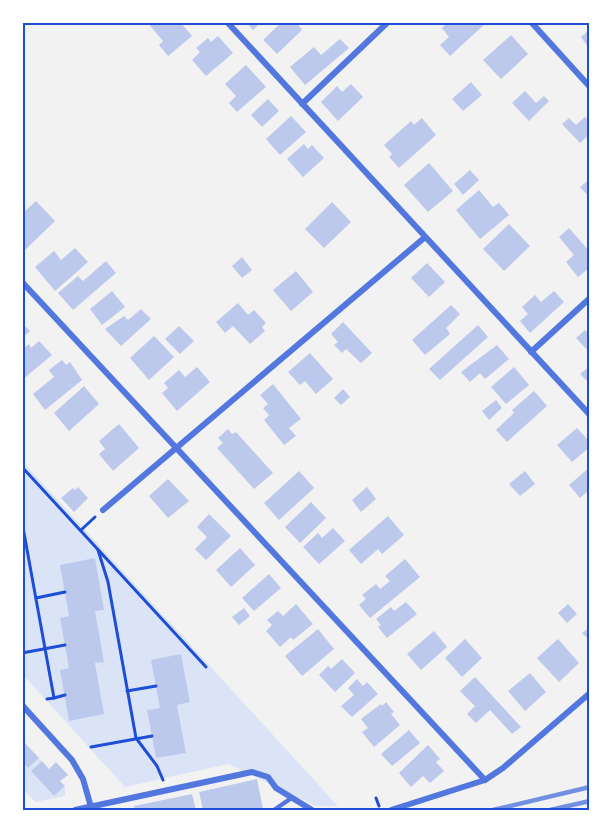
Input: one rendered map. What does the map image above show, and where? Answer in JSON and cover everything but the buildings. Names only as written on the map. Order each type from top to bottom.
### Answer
[{"type":"street","points":[[227,22],[424,238],[590,415]]},
{"type":"street","points":[[303,104],[388,22]]},
{"type":"street","points":[[531,22],[590,87]]},
{"type":"street","points":[[103,510],[424,238]]},
{"type":"street","points":[[22,282],[485,780]]},
{"type":"street","points":[[531,352],[590,298]]},
{"type":"street","points":[[392,810],[485,780],[504,768],[590,693]]},
{"type":"street","points":[[22,705],[72,760],[83,779],[92,807]]},
{"type":"street","points":[[75,810],[252,772],[268,777],[276,788],[290,799],[312,810]]},
{"type":"lane","points":[[274,810],[290,799]]},
{"type":"path","points":[[23,470],[206,667]]},
{"type":"path","points":[[81,530],[103,510]]},
{"type":"path","points":[[22,522],[54,698]]},
{"type":"path","points":[[98,549],[108,582],[136,738],[157,766],[168,790]]},
{"type":"path","points":[[36,598],[65,592]]},
{"type":"path","points":[[22,653],[64,645]]},
{"type":"path","points":[[127,691],[156,686]]},
{"type":"path","points":[[47,699],[65,695]]},
{"type":"path","points":[[91,747],[152,736]]},
{"type":"path","points":[[376,798],[381,810]]},
{"type":"shaded area","points":[[23,462],[338,806],[316,806],[228,764],[125,787],[23,675]]},
{"type":"shaded area","points":[[39,758],[42,761],[31,771],[54,796],[65,786],[65,796],[35,802],[23,788],[22,762],[28,768]]},
{"type":"railway","points":[[493,810],[590,787]]},
{"type":"railway","points":[[550,810],[590,801]]}]
